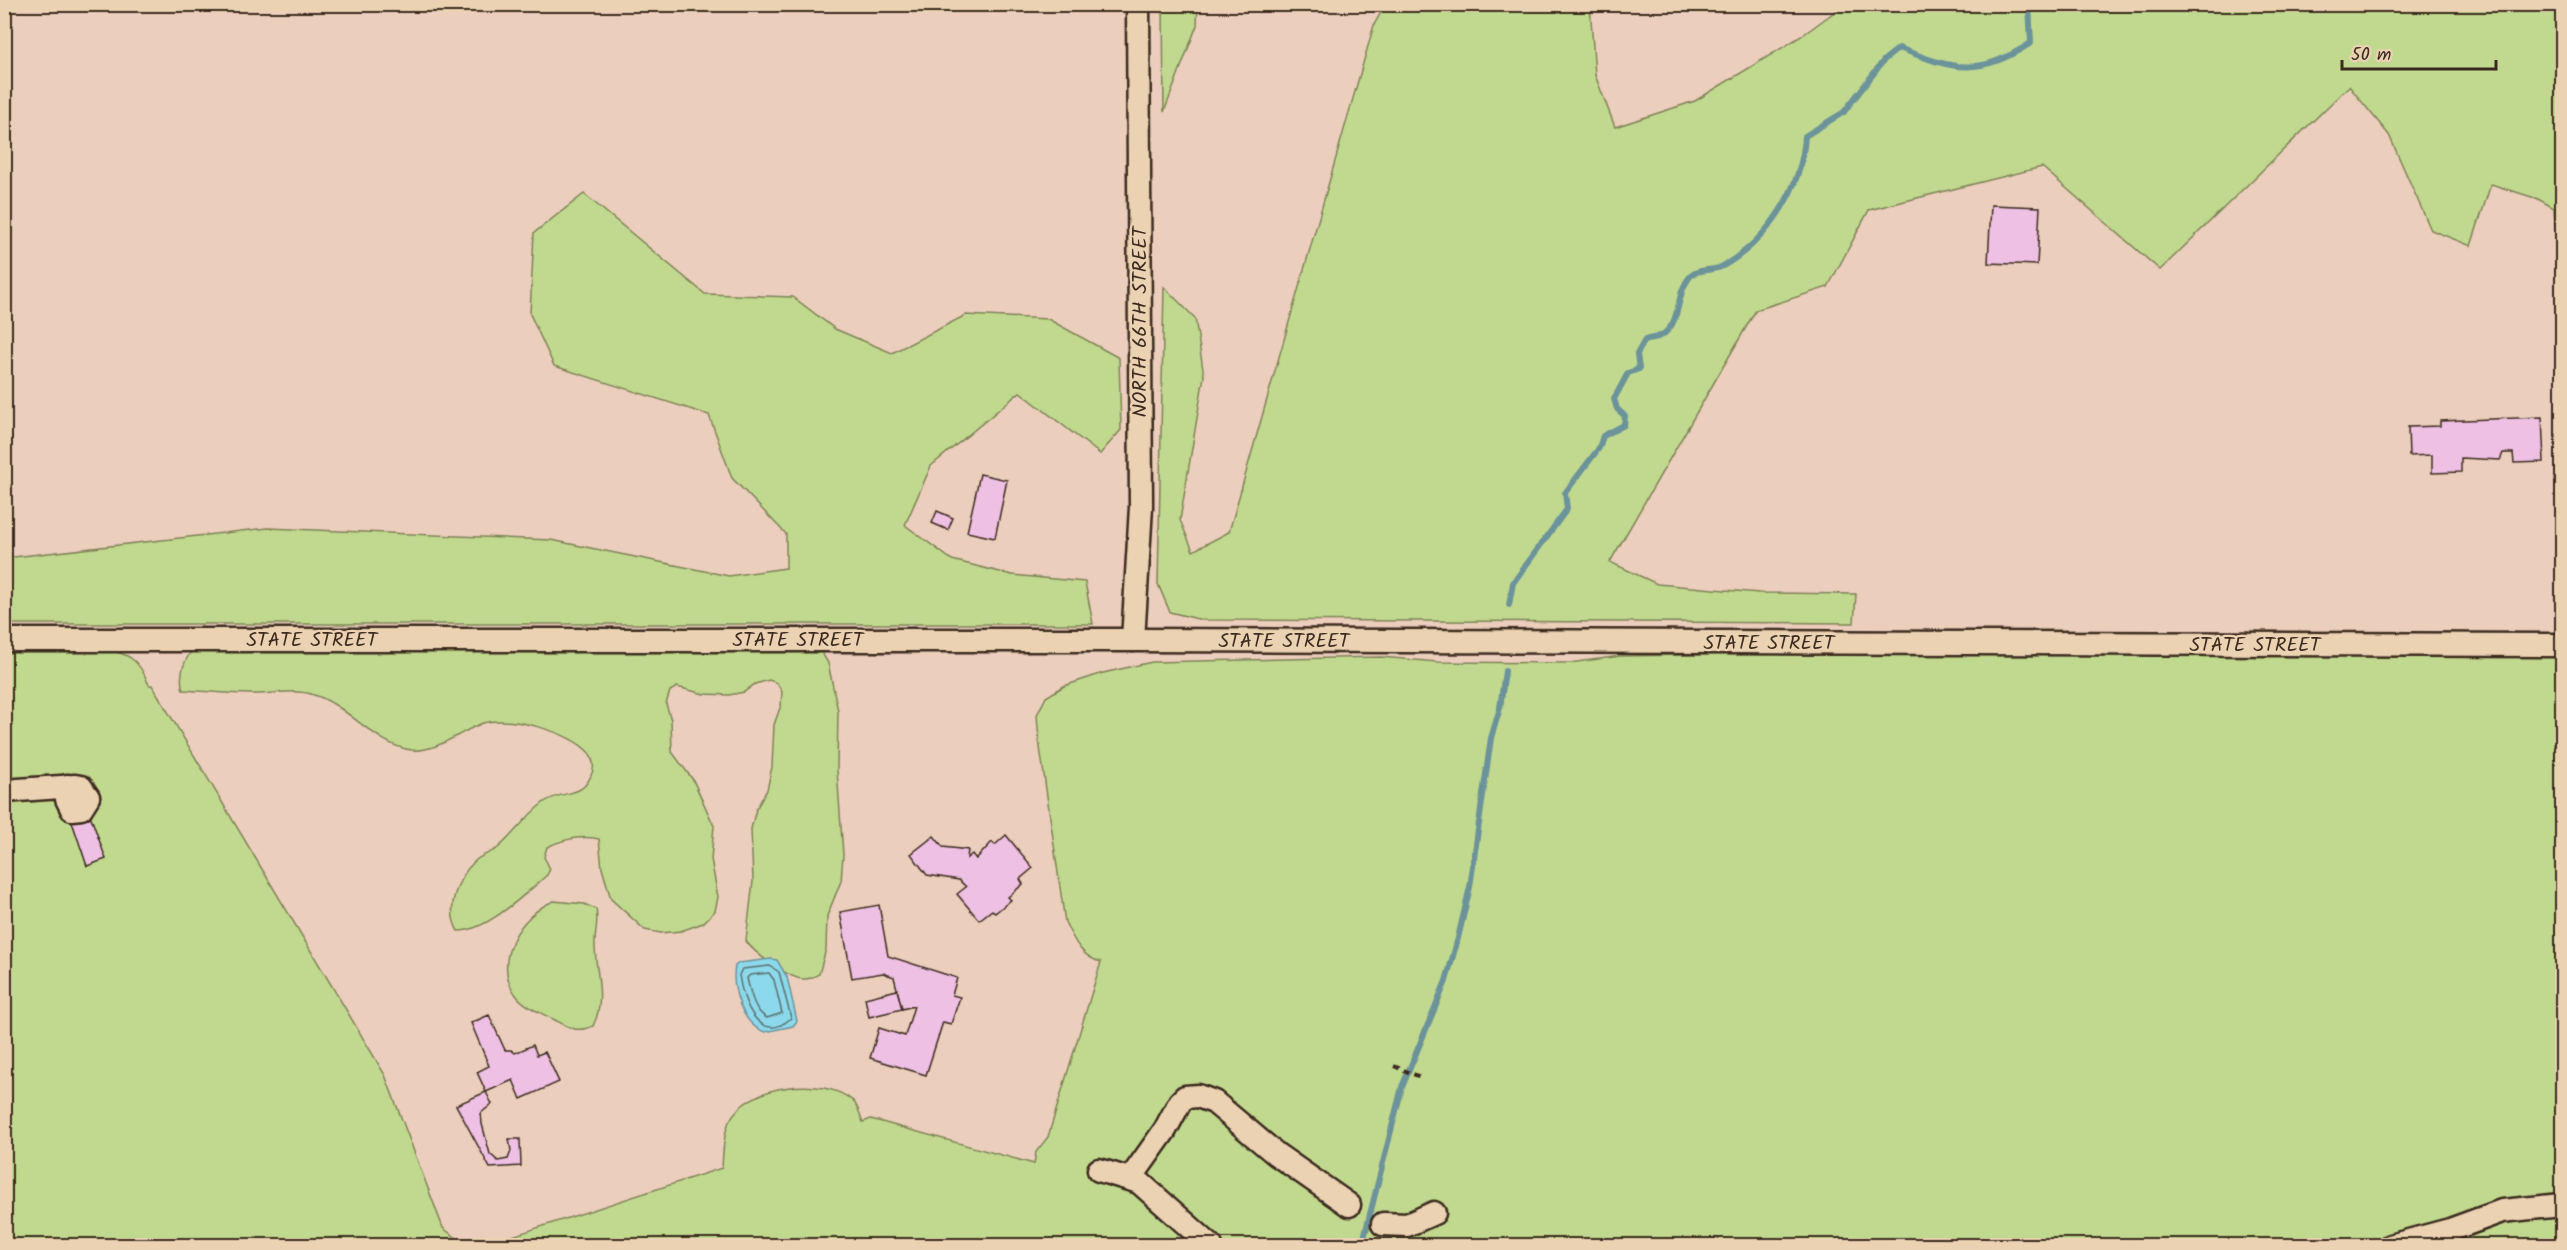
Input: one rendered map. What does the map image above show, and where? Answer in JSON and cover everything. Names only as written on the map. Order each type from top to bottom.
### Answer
[{"type":"street","name":"NORTH 66TH STREET","points":[[1133,640],[1141,507],[1138,4]]},
{"type":"street","name":"STATE STREET","points":[[4,640],[1133,640],[2562,645]]},
{"type":"street","points":[[4,791],[67,786]]},
{"type":"street","points":[[1131,1178],[1165,1130],[1180,1102],[1185,1097],[1198,1096],[1214,1102],[1276,1154],[1349,1205]]},
{"type":"street","points":[[1099,1170],[1131,1178],[1211,1245]]},
{"type":"street","points":[[2390,1245],[2450,1230],[2502,1211],[2562,1205]]},
{"type":"street","points":[[1383,1224],[1407,1225],[1434,1213]]},
{"type":"path","points":[[1394,1066],[1420,1077]]},
{"type":"green space","points":[[1163,5],[1198,5],[1197,25],[1164,112]]},
{"type":"green space","points":[[1385,5],[1590,5],[1595,75],[1615,127],[1695,101],[1803,35],[1844,5],[2562,5],[2562,291],[2559,287],[2554,208],[2538,199],[2491,184],[2471,246],[2431,230],[2389,135],[2349,86],[2160,270],[2042,167],[1869,210],[1828,287],[1756,310],[1610,562],[1657,584],[1759,593],[1856,594],[1854,623],[1202,620],[1170,612],[1158,584],[1164,287],[1195,318],[1204,376],[1180,520],[1193,551],[1229,532],[1374,25]]},
{"type":"green space","points":[[584,194],[705,294],[793,297],[835,329],[892,353],[966,315],[1048,319],[1119,358],[1121,430],[1100,454],[1020,392],[931,466],[905,525],[952,560],[1012,575],[1085,582],[1093,624],[5,624],[5,558],[268,528],[551,540],[729,576],[786,568],[786,534],[732,478],[709,415],[554,366],[530,314],[534,233]]},
{"type":"green space","points":[[198,646],[810,649],[822,653],[828,663],[838,711],[837,770],[843,855],[841,881],[827,916],[826,949],[819,974],[805,979],[782,971],[764,959],[746,941],[753,881],[751,829],[756,809],[767,790],[772,767],[774,725],[781,705],[782,692],[777,683],[769,680],[755,684],[744,692],[729,695],[704,694],[677,687],[670,691],[666,704],[671,720],[672,752],[693,780],[714,826],[711,859],[718,897],[715,911],[703,923],[681,931],[661,933],[645,930],[611,899],[602,868],[599,839],[585,837],[566,840],[547,847],[544,857],[550,869],[547,875],[493,918],[481,925],[458,931],[454,922],[453,904],[463,876],[477,859],[498,848],[543,803],[584,786],[593,770],[589,753],[581,745],[555,732],[508,721],[483,723],[431,748],[412,750],[386,741],[339,707],[314,695],[298,692],[242,694],[183,690],[181,678],[184,665],[189,654]]},
{"type":"green space","points":[[99,649],[118,652],[131,658],[141,668],[149,685],[152,685],[385,1075],[443,1228],[466,1245],[5,1245],[4,651]]},
{"type":"green space","points":[[1817,653],[2562,654],[2562,1245],[482,1246],[722,1168],[727,1127],[738,1109],[751,1099],[786,1088],[806,1086],[824,1088],[840,1093],[853,1101],[863,1122],[871,1119],[1034,1164],[1036,1152],[1048,1137],[1101,962],[1083,952],[1065,922],[1039,740],[1037,715],[1046,697],[1064,686],[1103,673],[1152,662],[1381,657],[1437,662],[1569,663],[1621,656]]},
{"type":"green space","points":[[554,901],[584,904],[596,909],[595,947],[600,997],[593,1026],[587,1028],[569,1027],[534,1010],[516,995],[509,982],[508,954],[520,928],[542,907]]},
{"type":"water","points":[[777,960],[787,977],[797,1021],[793,1026],[765,1032],[750,1022],[744,1014],[737,995],[734,975],[735,966],[739,963]]},
{"type":"building","points":[[1991,205],[2040,207],[2037,265],[1988,263]]},
{"type":"building","points":[[2542,417],[2544,462],[2514,463],[2513,453],[2503,453],[2500,460],[2461,458],[2461,472],[2432,473],[2432,455],[2409,456],[2408,427],[2440,426],[2440,421]]},
{"type":"building","points":[[980,474],[1007,480],[995,538],[967,532]]},
{"type":"building","points":[[937,511],[953,518],[948,530],[932,523]]},
{"type":"building","points":[[89,812],[106,859],[87,866],[71,819]]},
{"type":"building","points":[[1006,835],[1033,868],[1020,879],[1023,884],[1008,897],[1011,900],[995,913],[992,910],[979,920],[957,894],[966,887],[959,880],[927,875],[911,854],[934,836],[943,847],[968,850],[967,858],[972,854],[976,859],[992,842],[995,845]]},
{"type":"building","points":[[879,905],[888,956],[957,978],[952,995],[960,997],[951,1024],[943,1022],[926,1075],[870,1058],[879,1028],[905,1036],[914,1006],[902,1009],[894,977],[883,973],[852,978],[840,912]]},
{"type":"building","points":[[897,990],[902,1009],[869,1017],[865,998]]},
{"type":"building","points":[[489,1015],[505,1050],[515,1053],[533,1045],[537,1055],[545,1052],[559,1082],[521,1099],[513,1080],[486,1092],[477,1072],[489,1066],[471,1023]]},
{"type":"building","points":[[486,1092],[492,1104],[481,1113],[490,1154],[498,1161],[508,1159],[511,1151],[509,1139],[520,1139],[521,1166],[490,1168],[456,1105]]},
{"type":"waterway","points":[[1509,605],[1513,583],[1567,509],[1565,493],[1599,448],[1603,436],[1624,425],[1625,416],[1617,409],[1614,399],[1628,373],[1639,369],[1637,354],[1645,340],[1660,336],[1668,330],[1676,316],[1685,285],[1692,275],[1723,266],[1739,255],[1768,227],[1790,194],[1802,156],[1805,136],[1844,112],[1884,60],[1899,48],[1936,61],[1966,66],[1996,61],[2031,43],[2029,4]]},
{"type":"waterway","points":[[1362,1246],[1402,1087],[1446,981],[1458,938],[1470,887],[1491,738],[1500,708],[1505,671]]}]
